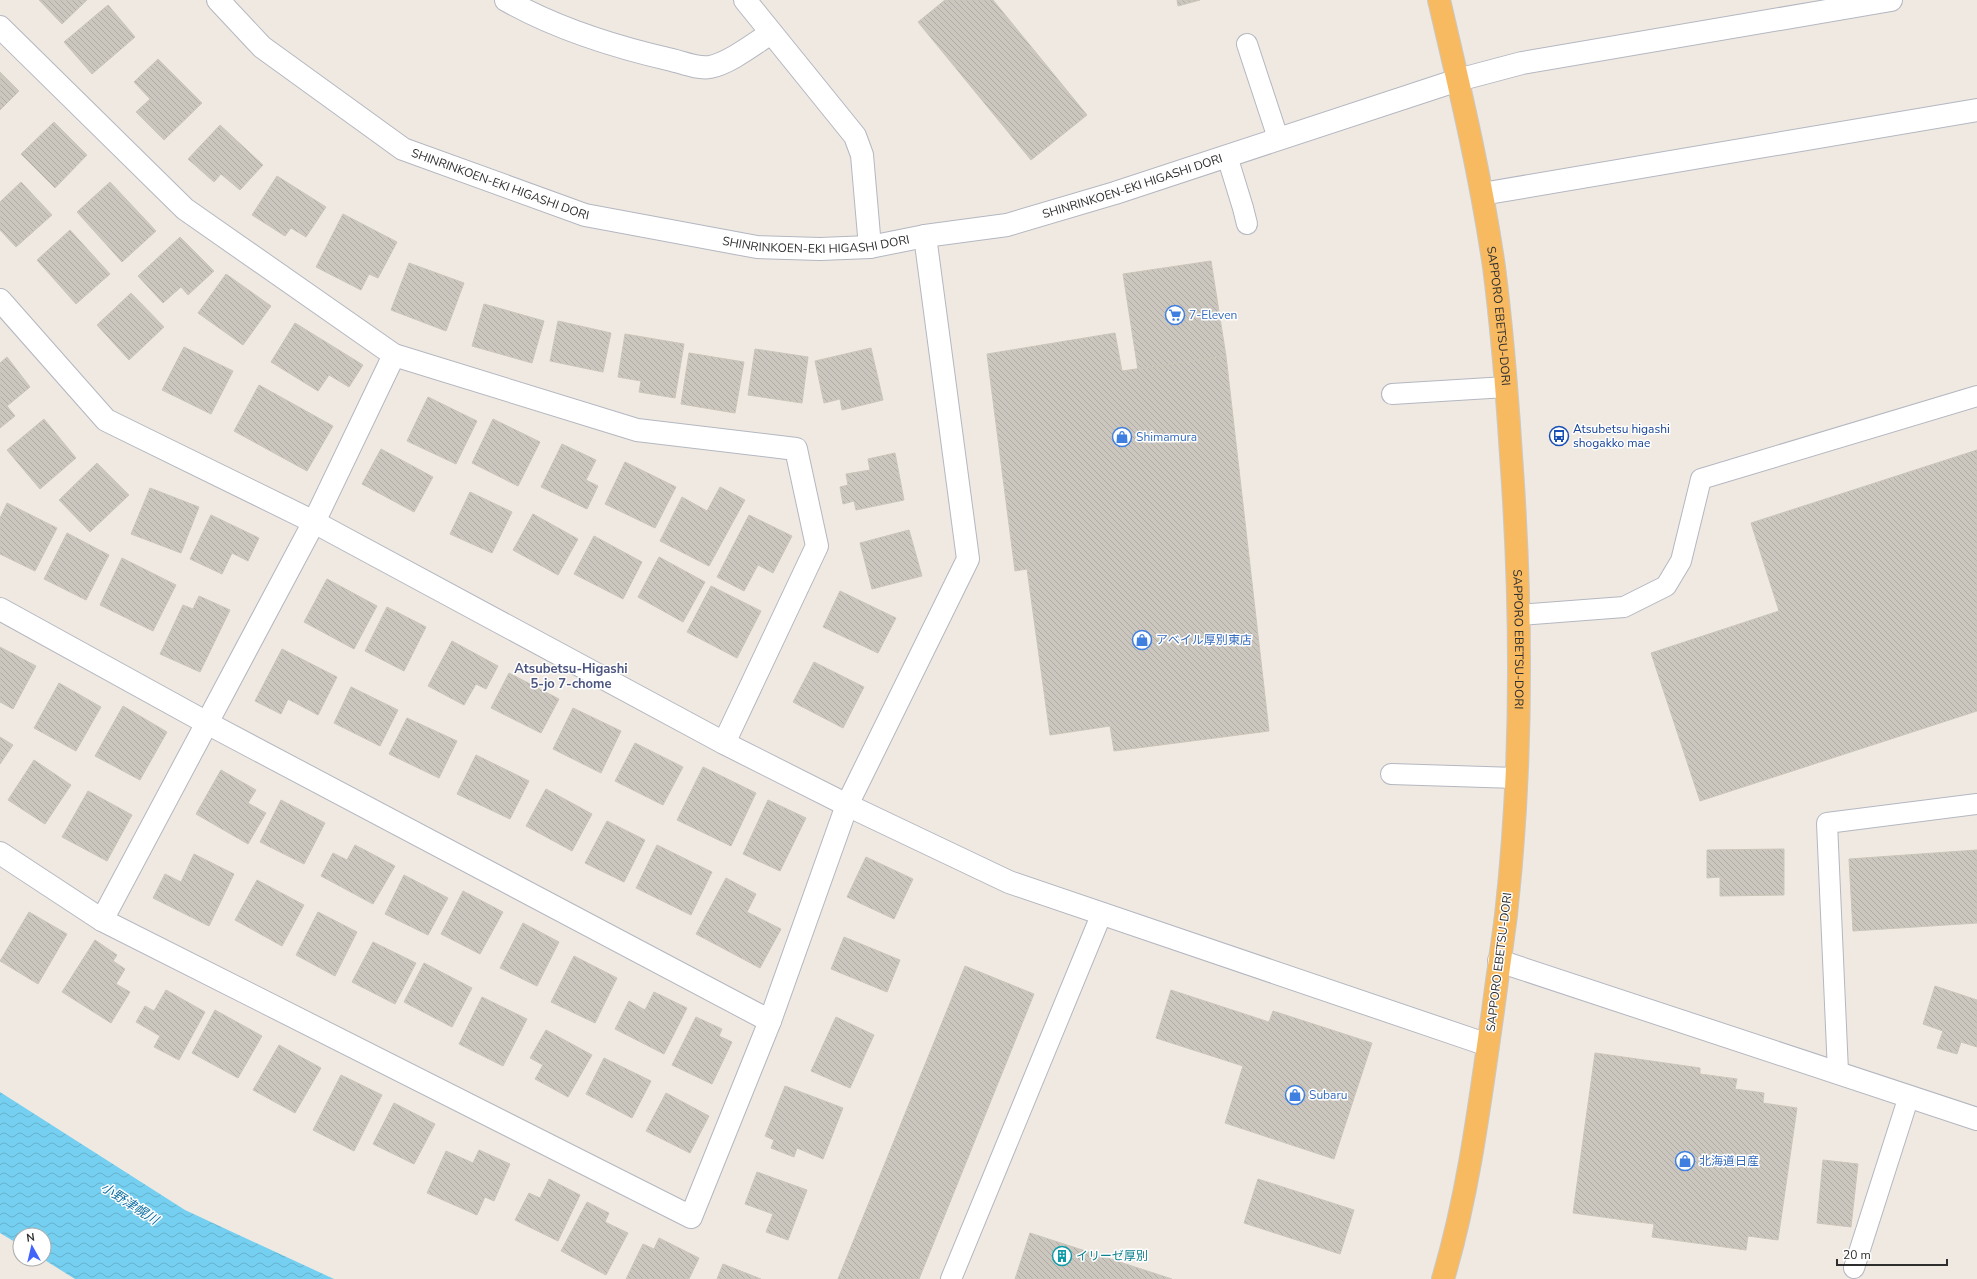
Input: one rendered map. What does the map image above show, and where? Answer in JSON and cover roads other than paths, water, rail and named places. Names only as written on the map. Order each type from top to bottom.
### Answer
[{"type":"highway","name":"SAPPORO EBETSU-DORI","points":[[1439,0],[1458,80],[1482,194],[1494,269],[1506,387],[1518,554],[1516,778],[1507,906],[1479,1109],[1456,1229],[1443,1279]]},
{"type":"street","name":"SHINRINKOEN-EKI HIGASHI DORI","points":[[218,0],[262,47],[403,149],[586,215],[757,247],[820,249],[870,247],[925,236],[1007,225],[1115,193],[1278,138],[1382,106],[1458,80],[1522,63],[1891,0]]},
{"type":"street","points":[[506,0],[547,20],[590,37],[636,52],[698,66],[710,67],[723,62],[771,33]]},
{"type":"street","points":[[745,0],[860,144],[870,247]]},
{"type":"street","points":[[0,27],[185,209],[394,355],[637,430],[796,450],[817,546],[724,743]]},
{"type":"street","points":[[1482,194],[1977,110]]},
{"type":"street","points":[[0,853],[102,920],[691,1217],[770,1021],[848,805],[968,559],[925,236]]},
{"type":"street","points":[[0,300],[106,420],[314,522],[724,743],[848,805],[1009,882],[1488,1046]]},
{"type":"street","points":[[102,920],[314,522],[394,355]]},
{"type":"street","points":[[0,609],[207,723],[770,1021]]},
{"type":"street","points":[[1500,961],[1977,1119]]},
{"type":"lane","points":[[1247,44],[1278,138]]},
{"type":"lane","points":[[1227,156],[1244,208],[1247,224]]},
{"type":"lane","points":[[1392,394],[1506,387]]},
{"type":"lane","points":[[1518,615],[1624,607],[1666,586],[1682,561],[1701,479],[1977,396]]},
{"type":"lane","points":[[1391,774],[1516,778]]},
{"type":"lane","points":[[1838,1072],[1827,823],[1977,804]]},
{"type":"lane","points":[[951,1279],[1102,913]]},
{"type":"lane","points":[[1854,1268],[1909,1096]]},
{"type":"water","name":"小野津幌川","points":[[0,1092],[185,1210],[334,1279],[75,1279],[52,1265],[52,1227],[12,1227],[12,1240],[0,1233]]},
{"type":"place","name":"7-Eleven","points":[[1175,315]]},
{"type":"place","name":"Atsubetsu higashi shogakko mae","points":[[1559,436]]},
{"type":"place","name":"Shimamura","points":[[1122,437]]},
{"type":"place","name":"アベイル厚別東店","points":[[1142,640]]},
{"type":"place","name":"Subaru","points":[[1295,1095]]},
{"type":"place","name":"北海道日産","points":[[1685,1161]]},
{"type":"place","name":"イリーゼ厚別","points":[[1062,1256]]},
{"type":"district","name":"Atsubetsu-Higashi 5-jo 7-chome","points":[[571,676]]}]
